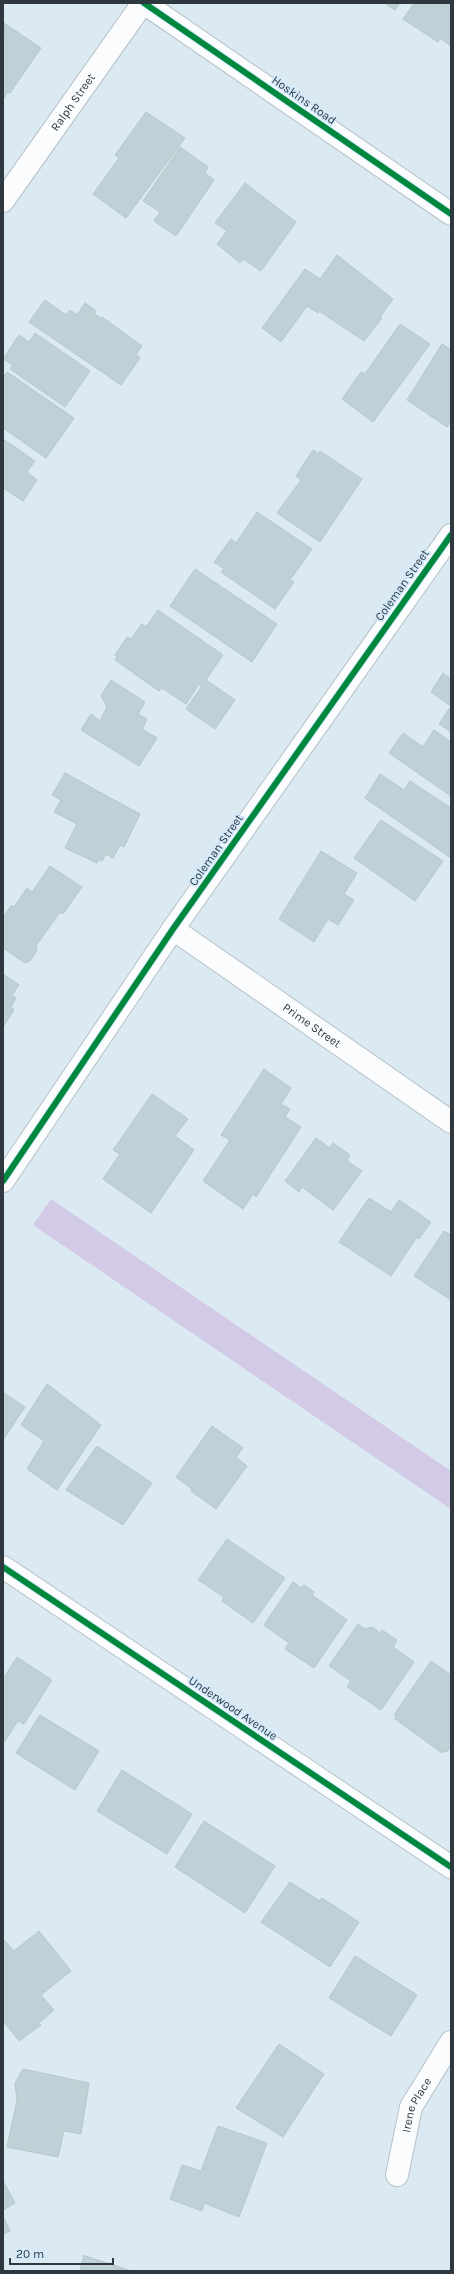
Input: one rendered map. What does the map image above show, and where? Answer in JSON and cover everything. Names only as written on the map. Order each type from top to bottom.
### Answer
[{"type":"street","name":"Ralph Street","points":[[3,201],[143,3]]},
{"type":"street","name":"Hoskins Road","points":[[143,3],[451,214]]},
{"type":"street","name":"Coleman Street","points":[[3,1181],[173,929],[451,535]]},
{"type":"street","name":"Prime Street","points":[[173,929],[451,1122]]},
{"type":"street","name":"Underwood Avenue","points":[[3,1567],[451,1867]]},
{"type":"street","name":"Irene Place","points":[[397,2175],[411,2107],[451,2042]]},
{"type":"shaded area","points":[[51,1199],[451,1471],[451,1509],[33,1225]]},
{"type":"building","points":[[384,3],[400,3],[395,10]]},
{"type":"building","points":[[414,3],[451,3],[451,46],[440,38],[438,42],[403,19]]},
{"type":"building","points":[[4,23],[41,48],[10,93],[8,92],[3,100]]},
{"type":"building","points":[[146,112],[185,138],[126,218],[93,194],[119,158],[115,155]]},
{"type":"building","points":[[180,147],[208,167],[205,173],[214,180],[176,236],[154,221],[160,212],[143,201]]},
{"type":"building","points":[[245,183],[296,222],[261,271],[243,259],[240,263],[217,244],[227,231],[215,223]]},
{"type":"building","points":[[337,255],[393,299],[380,317],[382,318],[364,341],[319,311],[318,313],[307,306],[281,342],[262,328],[305,269],[320,279]]},
{"type":"building","points":[[45,300],[66,315],[70,310],[77,315],[85,303],[96,311],[94,314],[101,318],[102,317],[142,346],[136,355],[140,358],[121,385],[29,322]]},
{"type":"building","points":[[400,324],[430,344],[373,422],[342,399],[361,372],[365,374]]},
{"type":"building","points":[[35,333],[90,371],[65,407],[10,369],[13,365],[3,359],[19,335],[29,342]]},
{"type":"building","points":[[442,344],[450,349],[451,347],[451,421],[447,427],[407,400]]},
{"type":"building","points":[[7,372],[74,418],[46,458],[3,428],[3,374],[5,375]]},
{"type":"building","points":[[3,439],[35,461],[27,472],[37,480],[23,501],[3,488]]},
{"type":"building","points":[[313,450],[319,454],[320,451],[362,479],[320,542],[277,513],[301,480],[296,476]]},
{"type":"building","points":[[257,512],[312,549],[290,580],[294,582],[275,609],[221,572],[224,569],[214,562],[231,539],[236,543]]},
{"type":"building","points":[[195,569],[277,624],[252,662],[170,606]]},
{"type":"building","points":[[158,610],[223,655],[206,680],[235,700],[215,729],[186,709],[202,686],[199,684],[186,704],[162,688],[159,691],[115,660],[117,657],[115,655],[127,637],[131,639],[142,624],[146,627]]},
{"type":"building","points":[[443,673],[451,679],[451,706],[431,692]]},
{"type":"building","points":[[111,680],[145,702],[138,714],[147,719],[142,729],[157,738],[139,766],[81,730],[91,714],[100,721],[107,707],[101,696]]},
{"type":"building","points":[[451,706],[451,732],[439,724]]},
{"type":"building","points":[[434,730],[451,742],[451,796],[389,753],[403,733],[423,747]]},
{"type":"building","points":[[65,773],[140,814],[124,847],[120,845],[113,858],[106,854],[102,861],[99,859],[97,863],[65,848],[77,824],[54,812],[61,800],[52,795]]},
{"type":"building","points":[[380,774],[404,790],[410,781],[451,808],[451,858],[365,798]]},
{"type":"building","points":[[381,820],[443,861],[415,901],[354,858]]},
{"type":"building","points":[[321,851],[357,873],[344,894],[354,900],[338,925],[328,919],[314,942],[279,919]]},
{"type":"building","points":[[50,866],[82,887],[63,914],[60,912],[36,946],[37,950],[31,960],[25,963],[3,948],[3,917],[12,905],[14,907],[27,888],[32,892]]},
{"type":"building","points":[[3,974],[19,985],[12,995],[16,998],[11,1007],[14,1010],[3,1027]]},
{"type":"building","points":[[264,1069],[291,1088],[281,1104],[290,1109],[285,1117],[301,1127],[256,1197],[253,1194],[243,1209],[203,1181],[230,1140],[221,1135]]},
{"type":"building","points":[[152,1094],[188,1119],[175,1136],[194,1150],[151,1213],[103,1179],[120,1154],[113,1150]]},
{"type":"building","points":[[316,1138],[330,1148],[333,1143],[350,1155],[347,1161],[362,1171],[333,1210],[302,1187],[299,1192],[285,1181]]},
{"type":"building","points":[[369,1198],[391,1212],[399,1200],[431,1222],[419,1239],[417,1237],[391,1276],[339,1242]]},
{"type":"building","points":[[444,1231],[451,1235],[451,1300],[414,1276]]},
{"type":"building","points":[[47,1384],[101,1425],[57,1490],[27,1469],[44,1441],[21,1425]]},
{"type":"building","points":[[4,1393],[25,1407],[3,1440],[3,1395]]},
{"type":"building","points":[[212,1426],[243,1448],[236,1457],[247,1466],[216,1509],[191,1491],[192,1489],[176,1477]]},
{"type":"building","points":[[97,1446],[152,1483],[123,1525],[66,1490]]},
{"type":"building","points":[[227,1539],[285,1578],[253,1623],[222,1601],[224,1597],[198,1580]]},
{"type":"building","points":[[293,1582],[301,1588],[304,1585],[314,1592],[312,1595],[347,1620],[314,1668],[285,1649],[289,1643],[264,1625]]},
{"type":"building","points":[[358,1624],[365,1629],[372,1627],[380,1633],[382,1630],[397,1640],[393,1647],[414,1662],[381,1710],[347,1687],[351,1681],[329,1666]]},
{"type":"building","points":[[17,1657],[52,1680],[24,1724],[18,1721],[3,1744],[3,1679]]},
{"type":"building","points":[[431,1661],[451,1675],[451,1746],[447,1752],[444,1751],[442,1753],[395,1719],[396,1717],[394,1715]]},
{"type":"building","points":[[40,1715],[99,1751],[75,1790],[16,1753]]},
{"type":"building","points":[[122,1770],[192,1814],[167,1854],[97,1811]]},
{"type":"building","points":[[204,1821],[275,1866],[245,1913],[175,1867]]},
{"type":"building","points":[[290,1882],[320,1901],[322,1898],[359,1922],[330,1967],[261,1922]]},
{"type":"building","points":[[39,1931],[71,1971],[41,1995],[54,2010],[39,2023],[41,2025],[19,2041],[3,2021],[3,1941],[4,1940],[14,1951]]},
{"type":"building","points":[[355,1956],[417,1995],[391,2036],[329,1998]]},
{"type":"building","points":[[279,2044],[324,2074],[283,2137],[236,2108]]},
{"type":"building","points":[[23,2069],[89,2083],[81,2134],[64,2131],[58,2157],[7,2147],[17,2100],[15,2083]]},
{"type":"building","points":[[218,2126],[267,2143],[239,2217],[204,2203],[202,2211],[170,2199],[182,2165],[201,2171]]},
{"type":"building","points":[[3,2181],[15,2203],[3,2210]]},
{"type":"building","points":[[3,2216],[10,2231],[3,2234]]},
{"type":"building","points":[[84,2255],[88,2257],[132,2271],[80,2271]]},
{"type":"cycle path","points":[[144,3],[451,214]]},
{"type":"cycle path","points":[[3,1181],[173,929],[451,535]]},
{"type":"cycle path","points":[[3,1567],[451,1867]]}]
